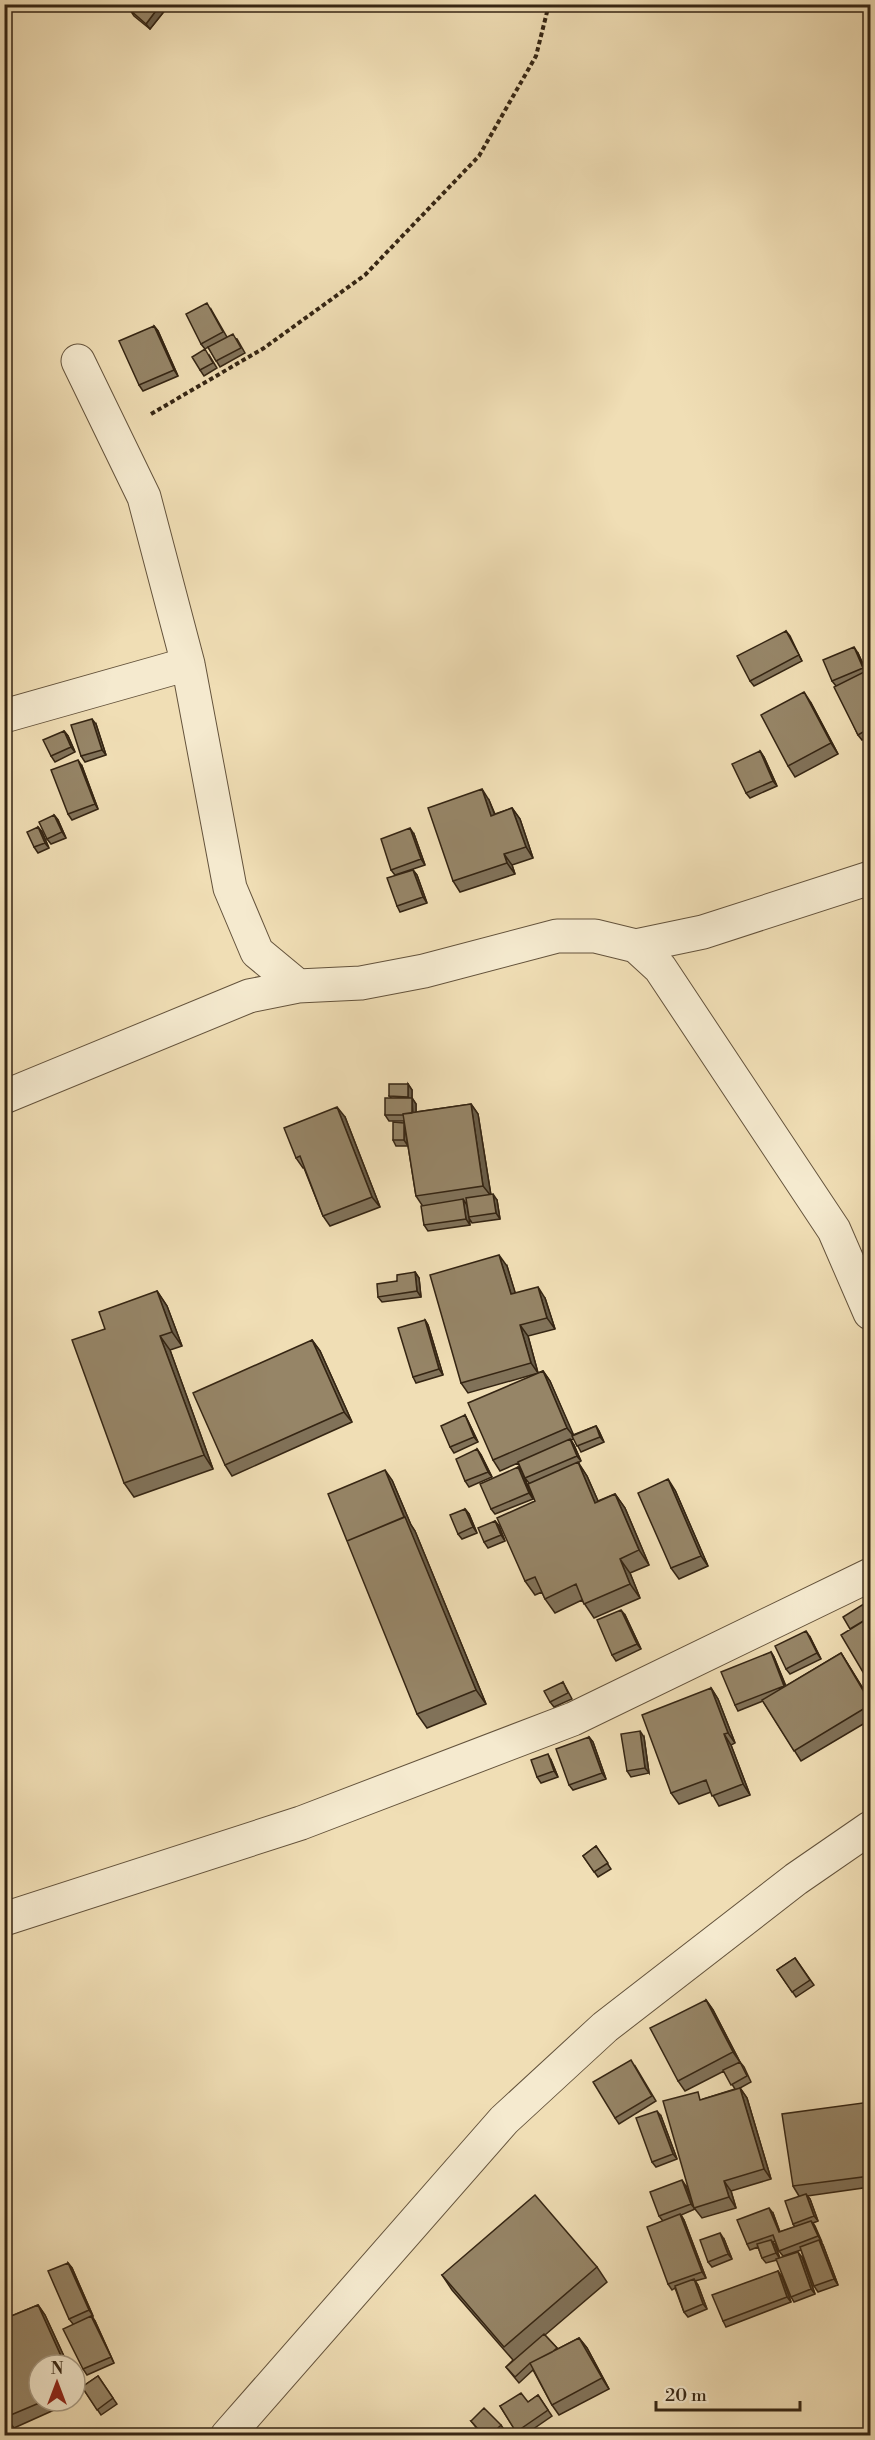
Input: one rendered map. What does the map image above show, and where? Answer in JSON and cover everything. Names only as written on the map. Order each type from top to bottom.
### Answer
[{"type":"street","points":[[78,360],[144,497],[188,664],[230,888],[257,952],[298,986]]},
{"type":"street","points":[[4,716],[188,664]]},
{"type":"street","points":[[4,1097],[249,996],[298,986],[361,983],[424,971],[557,936],[596,936],[636,946],[702,932],[870,878]]},
{"type":"street","points":[[636,946],[660,968],[834,1230],[870,1313]]},
{"type":"street","points":[[4,1919],[301,1823],[573,1719],[870,1575]]},
{"type":"street","points":[[227,2436],[504,2120],[605,2027],[796,1879],[870,1828]]},
{"type":"path","points":[[114,435],[264,348],[365,275],[479,156],[536,56],[549,4]]},
{"type":"building","points":[[134,4],[161,4],[146,24],[130,10]]},
{"type":"building","points":[[207,303],[223,332],[201,344],[186,314]]},
{"type":"building","points":[[154,326],[174,370],[139,385],[119,341]]},
{"type":"building","points":[[233,334],[241,348],[216,361],[208,347]]},
{"type":"building","points":[[205,349],[213,363],[200,370],[192,357]]},
{"type":"building","points":[[786,631],[799,655],[750,681],[737,656]]},
{"type":"building","points":[[854,647],[863,668],[832,681],[823,660]]},
{"type":"building","points":[[868,670],[870,675],[870,728],[858,735],[834,687]]},
{"type":"building","points":[[804,692],[831,743],[788,766],[761,715]]},
{"type":"building","points":[[92,719],[102,750],[81,756],[71,725]]},
{"type":"building","points":[[64,731],[71,747],[51,756],[43,740]]},
{"type":"building","points":[[760,751],[773,781],[746,793],[732,764]]},
{"type":"building","points":[[78,760],[95,804],[68,814],[51,770]]},
{"type":"building","points":[[482,789],[491,816],[512,808],[526,847],[504,854],[507,863],[453,881],[428,808]]},
{"type":"building","points":[[54,815],[62,832],[47,839],[39,822]]},
{"type":"building","points":[[38,827],[45,843],[34,847],[27,832]]},
{"type":"building","points":[[410,828],[421,859],[391,870],[381,839]]},
{"type":"building","points":[[413,870],[423,897],[397,906],[387,878]]},
{"type":"building","points":[[389,1084],[408,1084],[408,1097],[389,1096]]},
{"type":"building","points":[[385,1098],[412,1098],[412,1113],[385,1115]]},
{"type":"building","points":[[471,1104],[483,1186],[416,1196],[403,1114]]},
{"type":"building","points":[[337,1107],[372,1197],[323,1216],[300,1156],[296,1158],[284,1128]]},
{"type":"building","points":[[393,1122],[404,1123],[404,1140],[393,1140]]},
{"type":"building","points":[[493,1194],[496,1213],[469,1217],[466,1198]]},
{"type":"building","points":[[463,1199],[466,1219],[424,1225],[421,1206]]},
{"type":"building","points":[[499,1255],[511,1294],[538,1287],[547,1318],[520,1325],[531,1363],[461,1383],[430,1275]]},
{"type":"building","points":[[415,1272],[417,1291],[378,1297],[377,1284],[397,1281],[397,1275]]},
{"type":"building","points":[[157,1291],[172,1332],[160,1336],[204,1455],[124,1483],[72,1340],[105,1329],[99,1312]]},
{"type":"building","points":[[425,1320],[439,1369],[413,1377],[398,1328]]},
{"type":"building","points":[[312,1340],[344,1412],[225,1465],[193,1393]]},
{"type":"building","points":[[543,1371],[567,1428],[493,1460],[468,1403]]},
{"type":"building","points":[[465,1415],[474,1437],[450,1447],[441,1426]]},
{"type":"building","points":[[596,1426],[600,1437],[577,1446],[572,1436]]},
{"type":"building","points":[[570,1439],[577,1456],[525,1478],[518,1462]]},
{"type":"building","points":[[477,1449],[488,1472],[465,1481],[456,1459]]},
{"type":"building","points":[[578,1462],[595,1503],[615,1494],[639,1550],[620,1559],[630,1584],[584,1604],[576,1584],[545,1599],[535,1577],[525,1581],[497,1518],[535,1501],[528,1484]]},
{"type":"building","points":[[518,1467],[529,1493],[491,1509],[480,1484]]},
{"type":"building","points":[[385,1470],[404,1517],[347,1541],[328,1494]]},
{"type":"building","points":[[668,1479],[701,1556],[671,1568],[638,1493]]},
{"type":"building","points":[[465,1509],[473,1527],[458,1534],[450,1515]]},
{"type":"building","points":[[405,1517],[476,1690],[417,1714],[347,1541]]},
{"type":"building","points":[[495,1521],[501,1535],[484,1542],[478,1528]]},
{"type":"building","points":[[870,1600],[870,1617],[850,1629],[843,1617]]},
{"type":"building","points":[[621,1610],[637,1644],[612,1655],[597,1620]]},
{"type":"building","points":[[870,1617],[870,1684],[841,1635]]},
{"type":"building","points":[[806,1631],[817,1653],[786,1669],[775,1646]]},
{"type":"building","points":[[771,1652],[784,1686],[735,1705],[721,1672]]},
{"type":"building","points":[[841,1653],[870,1705],[794,1751],[762,1700]]},
{"type":"building","points":[[563,1682],[568,1693],[550,1702],[544,1691]]},
{"type":"building","points":[[711,1688],[728,1733],[724,1734],[743,1784],[712,1796],[706,1780],[671,1793],[642,1715]]},
{"type":"building","points":[[640,1731],[645,1768],[627,1771],[621,1734]]},
{"type":"building","points":[[589,1737],[602,1773],[569,1785],[556,1749]]},
{"type":"building","points":[[548,1754],[554,1771],[537,1777],[531,1760]]},
{"type":"building","points":[[596,1846],[608,1863],[594,1872],[583,1856]]},
{"type":"building","points":[[795,1958],[810,1980],[792,1992],[777,1970]]},
{"type":"building","points":[[706,2000],[733,2052],[678,2081],[650,2028]]},
{"type":"building","points":[[631,2060],[652,2096],[615,2118],[593,2082]]},
{"type":"building","points":[[740,2062],[747,2076],[731,2085],[723,2070]]},
{"type":"building","points":[[740,2088],[764,2169],[724,2181],[729,2197],[694,2208],[663,2101],[698,2092],[700,2100]]},
{"type":"building","points":[[870,2102],[870,2176],[793,2186],[782,2114]]},
{"type":"building","points":[[657,2111],[673,2154],[652,2162],[636,2118]]},
{"type":"building","points":[[682,2180],[691,2204],[659,2216],[650,2192]]},
{"type":"building","points":[[806,2194],[814,2216],[793,2224],[785,2201]]},
{"type":"building","points":[[535,2195],[597,2267],[504,2347],[442,2275]]},
{"type":"building","points":[[769,2208],[779,2232],[811,2221],[818,2236],[779,2251],[773,2235],[747,2244],[737,2220]]},
{"type":"building","points":[[680,2214],[702,2272],[668,2284],[647,2227]]},
{"type":"building","points":[[720,2233],[728,2254],[708,2262],[700,2240]]},
{"type":"building","points":[[771,2240],[776,2253],[762,2258],[757,2244]]},
{"type":"building","points":[[819,2240],[834,2279],[814,2286],[800,2247]]},
{"type":"building","points":[[798,2252],[811,2289],[791,2297],[776,2259]]},
{"type":"building","points":[[68,2263],[89,2310],[69,2319],[48,2271]]},
{"type":"building","points":[[778,2271],[787,2297],[723,2321],[712,2295]]},
{"type":"building","points":[[694,2279],[703,2304],[684,2312],[675,2286]]},
{"type":"building","points":[[38,2305],[60,2353],[27,2353],[27,2408],[6,2417],[4,2413],[4,2319]]},
{"type":"building","points":[[91,2316],[111,2357],[87,2367],[87,2353],[75,2353],[63,2329]]},
{"type":"building","points":[[544,2334],[557,2348],[530,2363],[515,2377],[506,2367]]},
{"type":"building","points":[[579,2338],[602,2378],[552,2405],[530,2363]]},
{"type":"building","points":[[98,2376],[113,2398],[97,2410],[87,2395],[87,2384]]},
{"type":"building","points":[[521,2393],[528,2402],[538,2395],[548,2410],[516,2432],[500,2406]]},
{"type":"building","points":[[484,2408],[501,2425],[490,2436],[484,2436],[471,2421]]}]
